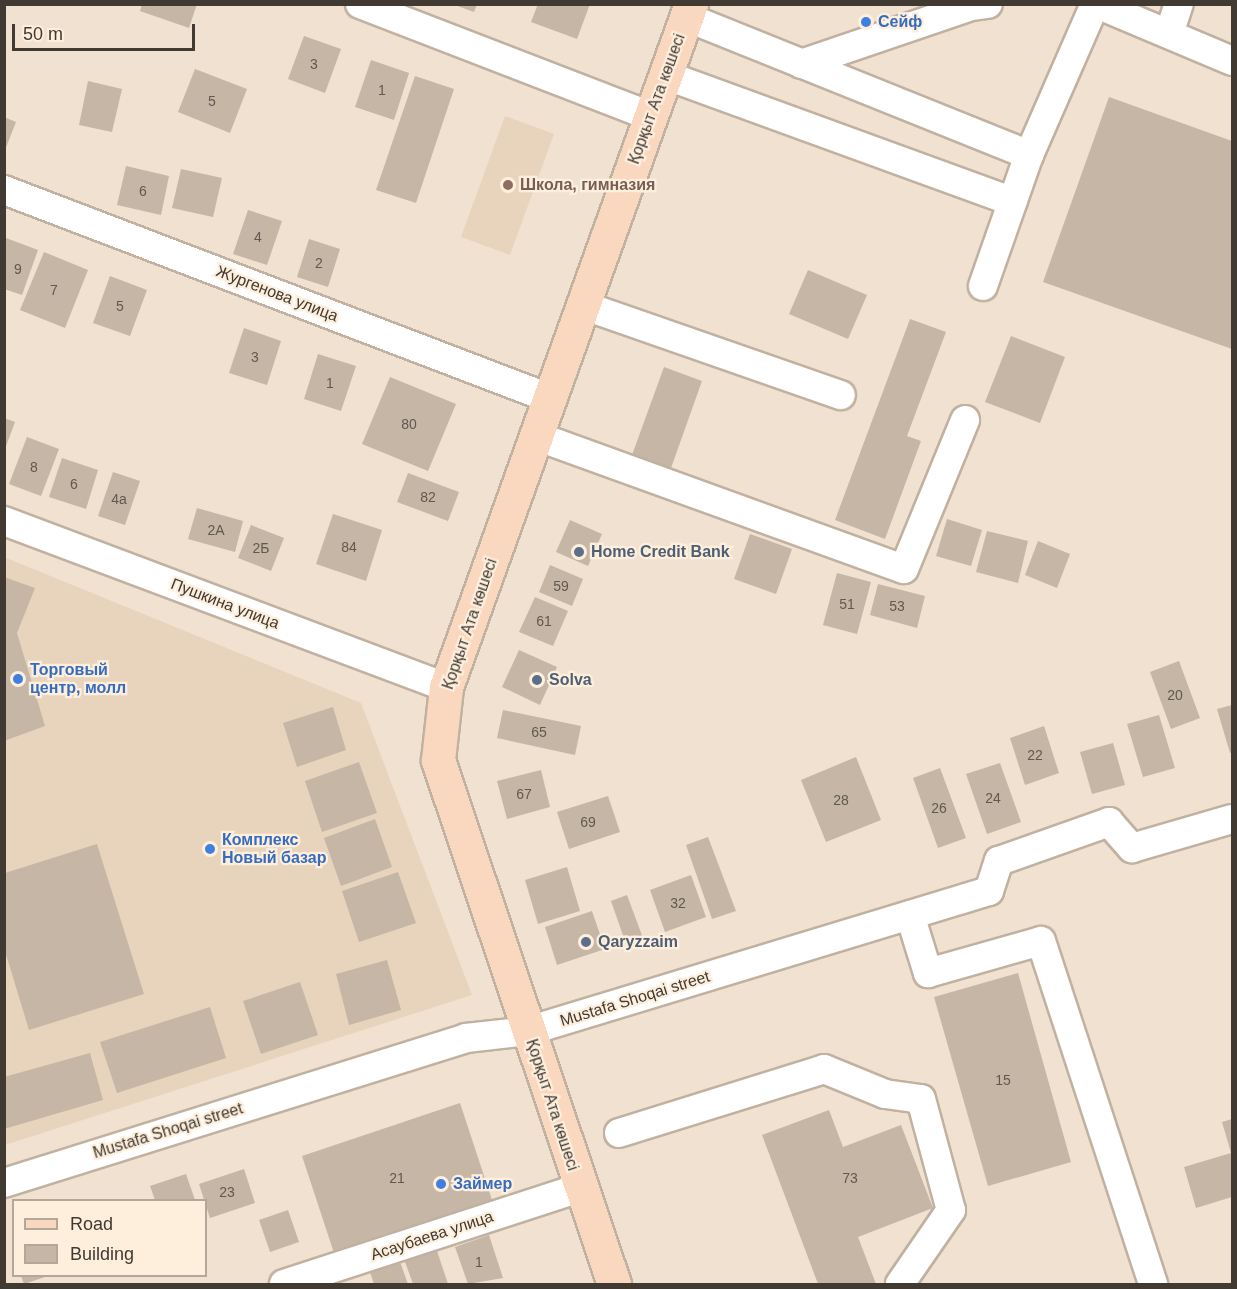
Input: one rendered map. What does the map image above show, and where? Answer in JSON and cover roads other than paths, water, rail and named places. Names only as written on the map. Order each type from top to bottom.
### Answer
[{"type":"main road","name":"Қорқыт Ата көшесі","points":[[614,1284],[579,1188],[438,760],[446,687],[688,11]]},
{"type":"street","points":[[360,4],[651,116]]},
{"type":"street","points":[[801,64],[971,6],[988,4]]},
{"type":"street","points":[[983,286],[1029,155],[1096,4],[1233,61]]},
{"type":"street","points":[[1169,34],[1179,4]]},
{"type":"street","points":[[688,11],[801,64],[1029,155]]},
{"type":"street","points":[[665,75],[1013,201]]},
{"type":"street","name":"Жургенова улица","points":[[4,190],[549,398]]},
{"type":"street","points":[[582,305],[841,395]]},
{"type":"street","points":[[536,436],[903,570],[965,420]]},
{"type":"street","name":"Пушкина улица","points":[[4,521],[446,687]]},
{"type":"street","name":"Mustafa Shoqai street","points":[[4,1183],[466,1038],[528,1031],[989,891],[999,861],[1109,822],[1132,848],[1233,819]]},
{"type":"street","points":[[910,915],[928,973],[1041,941],[1153,1284]]},
{"type":"street","points":[[620,1133],[824,1069],[885,1094],[921,1099],[951,1210],[900,1284]]},
{"type":"street","name":"Асаубаева улица","points":[[284,1284],[579,1188]]},
{"type":"place","name":"Сейф","points":[[866,22]]},
{"type":"place","name":"Школа, гимназия","points":[[508,185]]},
{"type":"place","name":"Home Credit Bank","points":[[579,552]]},
{"type":"place","name":"Торговый центр, молл","points":[[18,679]]},
{"type":"place","name":"Solva","points":[[537,680]]},
{"type":"place","name":"Комплекс Новый базар","points":[[210,849]]},
{"type":"place","name":"Qaryzzaim","points":[[586,942]]},
{"type":"place","name":"Займер","points":[[441,1184]]}]
